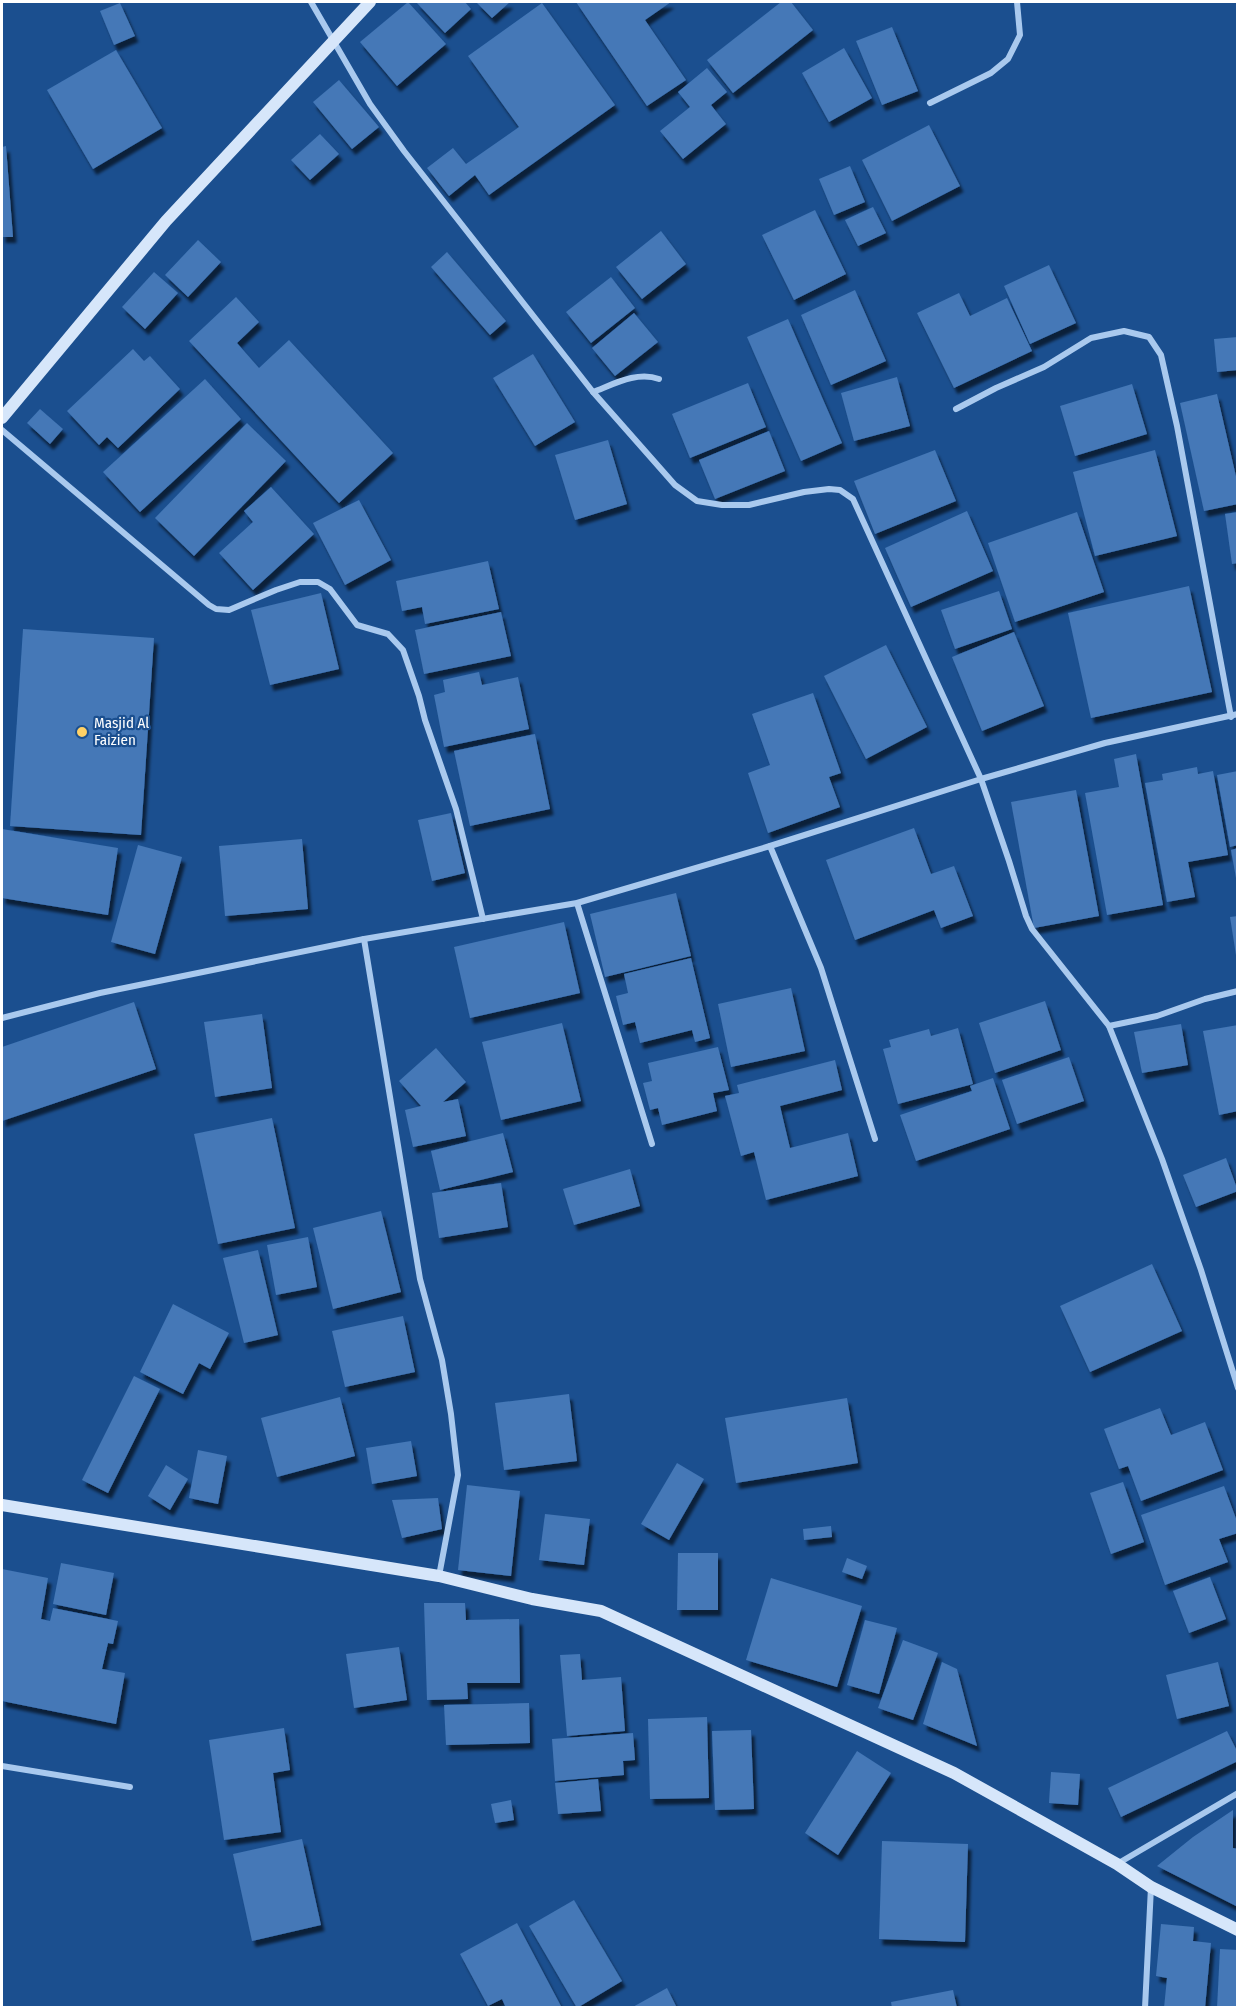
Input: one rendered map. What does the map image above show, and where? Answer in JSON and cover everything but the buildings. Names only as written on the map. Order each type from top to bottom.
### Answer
[{"type":"street","points":[[311,2],[370,104],[404,151],[593,392],[675,484],[697,501],[722,505],[749,505],[804,492],[829,489],[840,490],[854,499],[981,779],[1032,929],[1109,1026],[1162,1159],[1201,1270],[1238,1388]]},
{"type":"street","points":[[2,418],[166,221],[370,2]]},
{"type":"street","points":[[930,103],[991,73],[1008,59],[1020,35],[1017,2]]},
{"type":"street","points":[[2,1018],[100,993],[364,939],[577,903],[1105,743],[1234,715],[1177,426],[1161,356],[1149,337],[1124,331],[1091,338],[1044,367],[996,388],[956,410]]},
{"type":"street","points":[[593,392],[633,377],[648,375],[659,379]]},
{"type":"street","points":[[2,430],[216,609],[229,610],[300,582],[318,582],[330,589],[357,625],[388,634],[403,650],[419,696],[456,810],[483,920]]},
{"type":"street","points":[[770,846],[821,968],[875,1140]]},
{"type":"street","points":[[577,903],[652,1144]]},
{"type":"street","points":[[364,939],[420,1279],[442,1359],[451,1414],[458,1475],[438,1576]]},
{"type":"street","points":[[1109,1026],[1157,1016],[1204,999],[1238,991]]},
{"type":"street","points":[[2,1505],[438,1576],[532,1599],[601,1611],[954,1773],[1117,1864],[1151,1887],[1238,1930]]},
{"type":"street","points":[[2,1766],[130,1787]]},
{"type":"street","points":[[1117,1864],[1238,1793]]},
{"type":"street","points":[[1145,2007],[1151,1887]]},
{"type":"place","name":"Masjid Al Faizien","points":[[82,732]]}]
